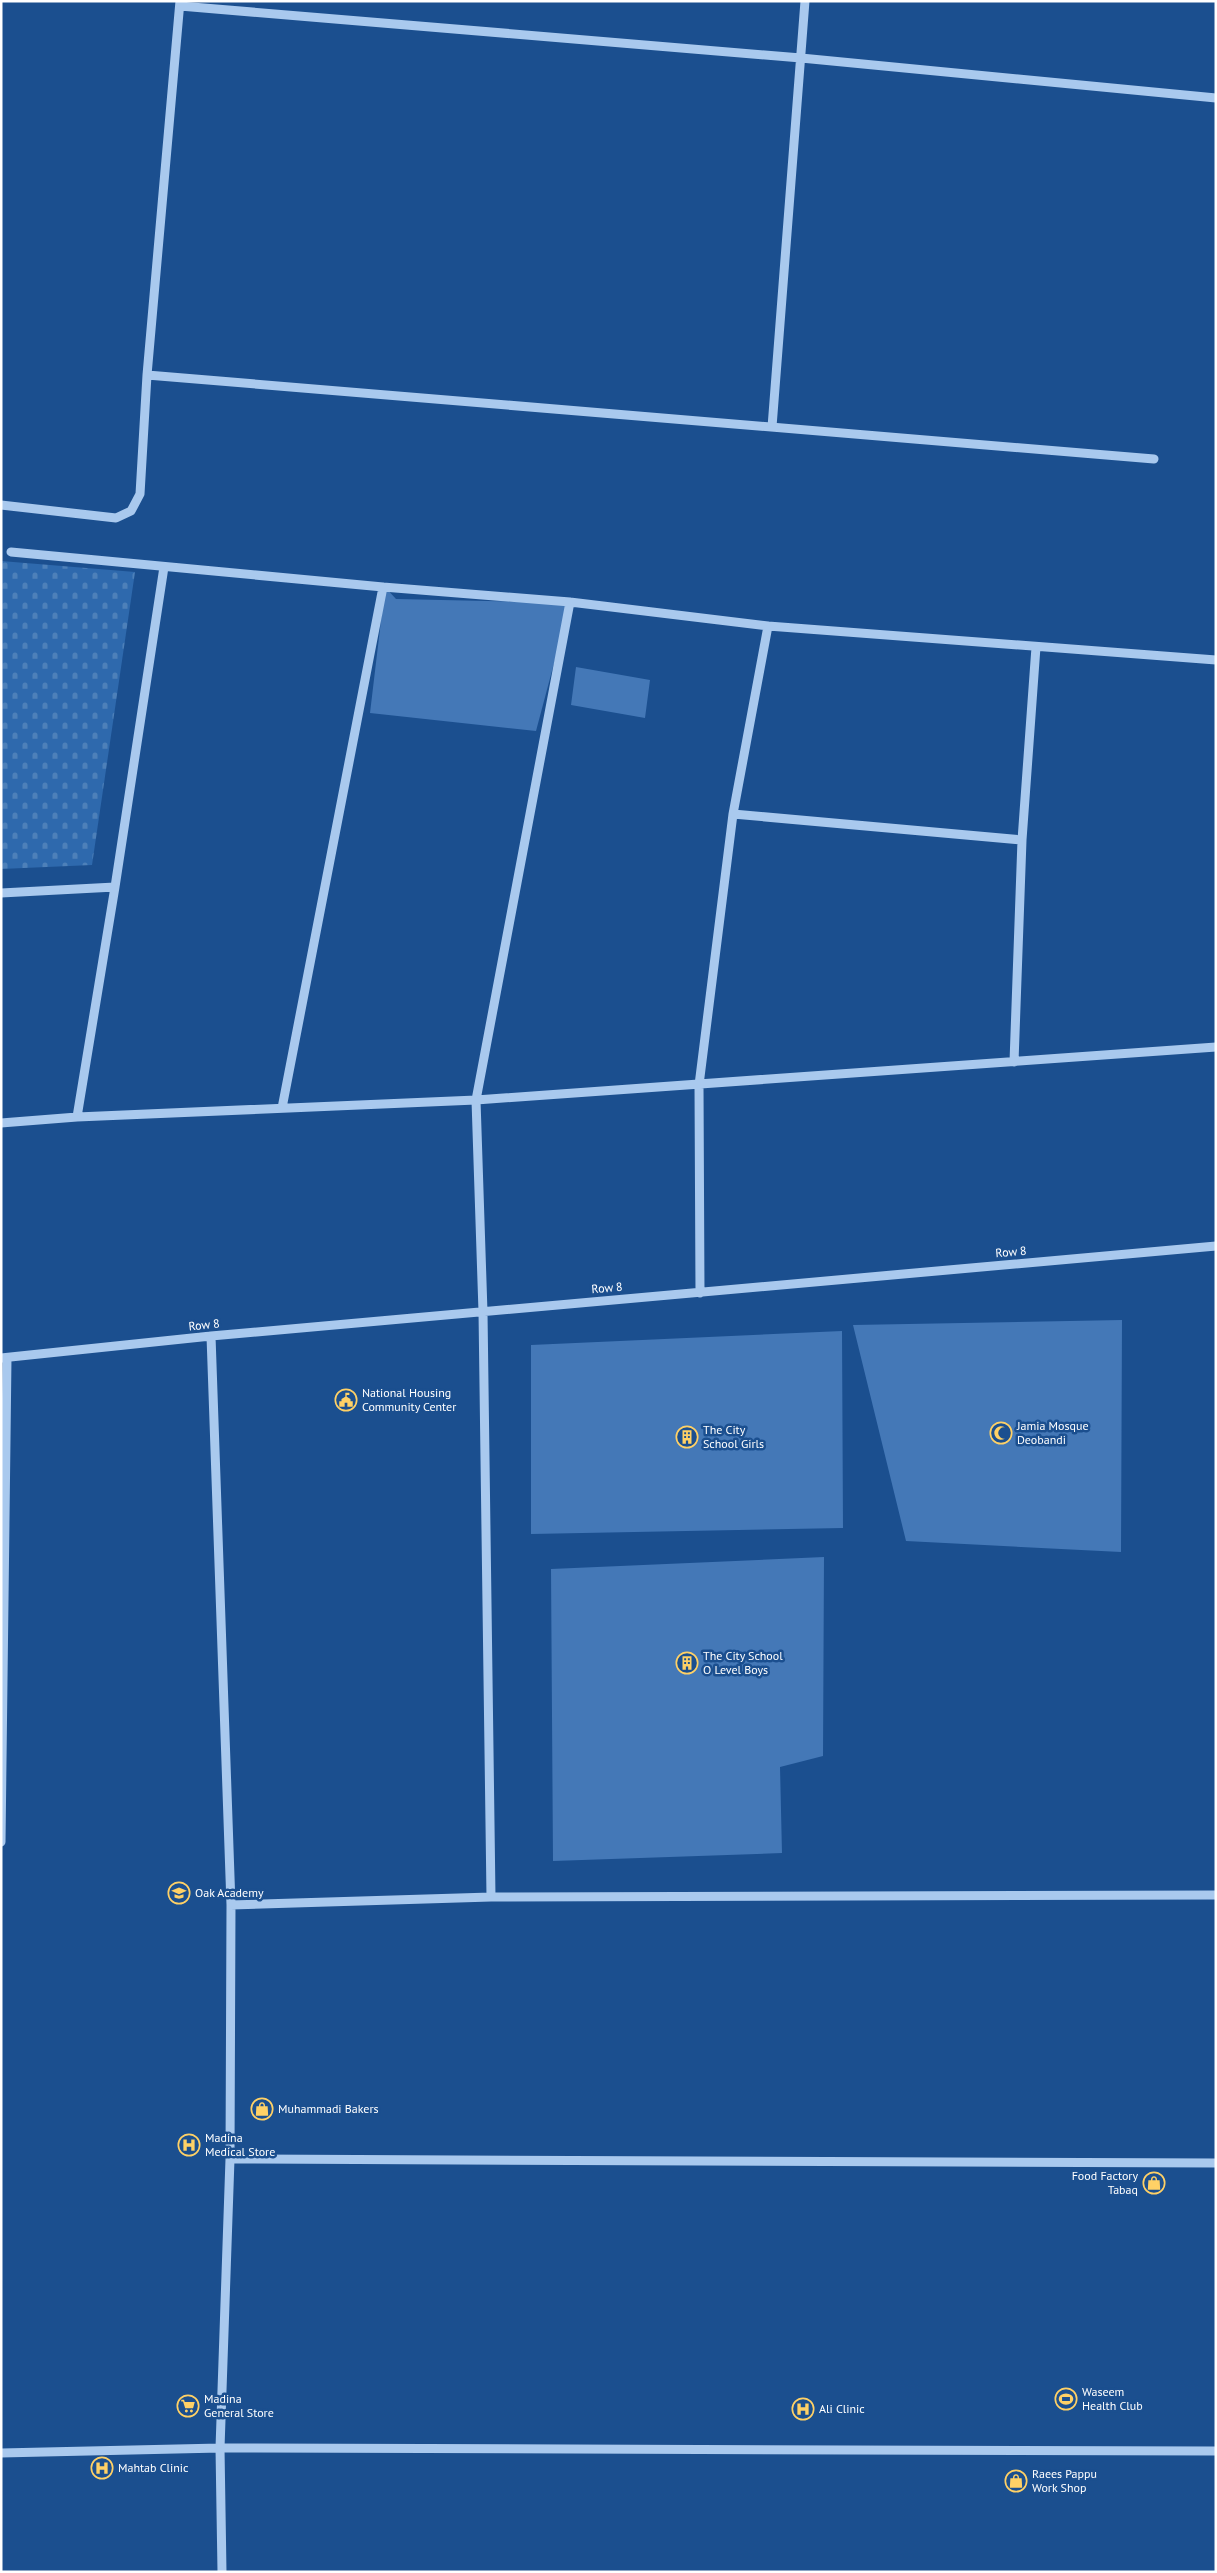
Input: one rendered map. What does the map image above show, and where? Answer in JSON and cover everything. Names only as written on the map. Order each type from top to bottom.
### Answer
[{"type":"street","points":[[772,427],[805,1]]},
{"type":"street","points":[[1,505],[116,518],[131,511],[140,494],[147,375],[180,4],[801,58],[1216,98]]},
{"type":"street","points":[[147,375],[1154,459]]},
{"type":"street","points":[[11,552],[384,587],[570,602],[768,626],[1216,660]]},
{"type":"street","points":[[77,1117],[115,887],[164,567]]},
{"type":"street","points":[[282,1108],[384,587]]},
{"type":"street","points":[[491,1897],[483,1312],[476,1100],[570,602]]},
{"type":"street","points":[[700,1293],[699,1085],[732,814],[768,626]]},
{"type":"street","points":[[1014,1062],[1022,840],[1036,647]]},
{"type":"street","points":[[732,814],[1022,840]]},
{"type":"street","points":[[1,893],[115,887]]},
{"type":"street","points":[[1,1123],[77,1117],[476,1100],[1216,1047]]},
{"type":"street","name":"Row 8","points":[[4,1358],[211,1336],[1216,1246]]},
{"type":"street","points":[[211,1336],[231,1905],[230,2159],[220,2448],[222,2572]]},
{"type":"street","points":[[1,1842],[4,1358]]},
{"type":"street","points":[[231,1905],[491,1897],[1216,1895]]},
{"type":"street","points":[[230,2159],[1216,2163]]},
{"type":"street","points":[[1,2453],[220,2448],[1216,2451]]},
{"type":"green space","points":[[1,561],[135,572],[92,865],[1,869]]},
{"type":"building","points":[[385,587],[396,599],[570,603],[536,731],[370,713]]},
{"type":"building","points":[[576,667],[650,680],[645,718],[571,705]]},
{"type":"building","name":"Jamia Mosque Deobandi","points":[[1122,1320],[1121,1552],[906,1541],[853,1325]]},
{"type":"building","name":"The City School Girls","points":[[842,1331],[843,1528],[531,1534],[531,1345]]},
{"type":"building","name":"The City School O Level Boys","points":[[824,1557],[823,1756],[780,1767],[782,1853],[553,1861],[551,1569]]},
{"type":"place","name":"National Housing Community Center","points":[[346,1400]]},
{"type":"place","name":"Jamia Mosque Deobandi","points":[[1001,1433]]},
{"type":"place","name":"The City School Girls","points":[[687,1437]]},
{"type":"place","name":"The City School O Level Boys","points":[[687,1663]]},
{"type":"place","name":"Oak Academy","points":[[179,1893]]},
{"type":"place","name":"Muhammadi Bakers","points":[[262,2109]]},
{"type":"place","name":"Madina Medical Store","points":[[189,2145]]},
{"type":"place","name":"Food Factory Tabaq","points":[[1154,2183]]},
{"type":"place","name":"Waseem Health Club","points":[[1066,2399]]},
{"type":"place","name":"Madina General Store","points":[[188,2406]]},
{"type":"place","name":"Ali Clinic","points":[[803,2409]]},
{"type":"place","name":"Mahtab Clinic","points":[[102,2468]]},
{"type":"place","name":"Raees Pappu Work Shop","points":[[1016,2481]]}]
